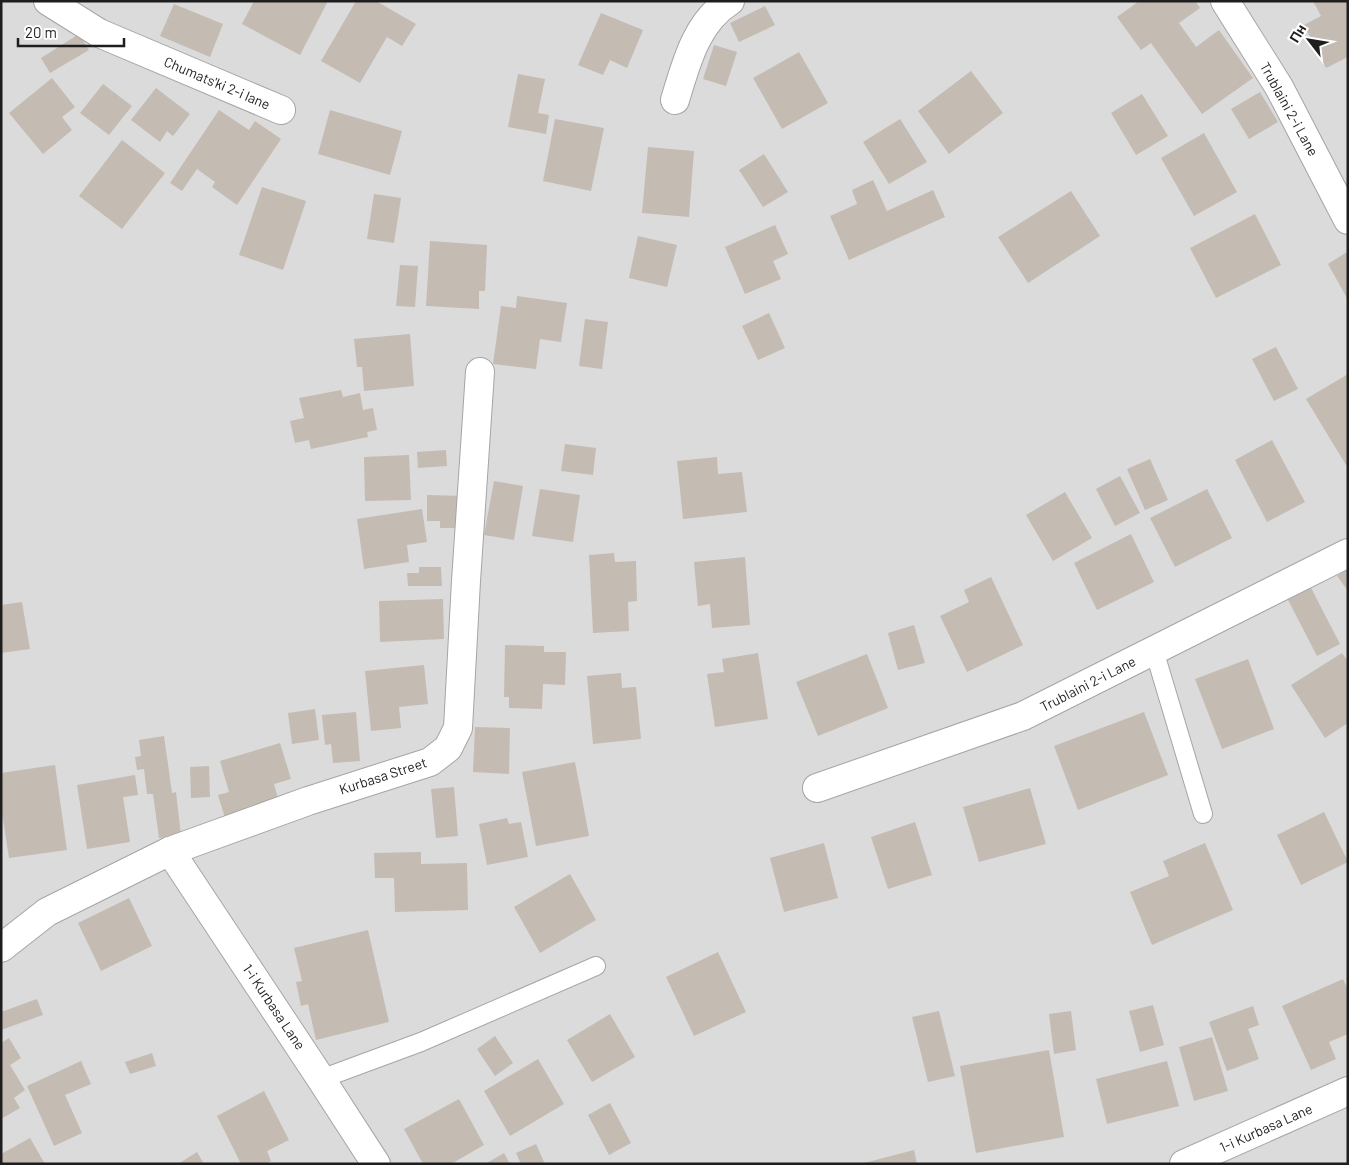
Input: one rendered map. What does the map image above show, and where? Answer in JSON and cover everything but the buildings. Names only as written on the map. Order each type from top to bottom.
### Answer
[{"type":"street","name":"Chumats'ki 2-i lane","points":[[48,1],[99,33],[281,110]]},
{"type":"street","points":[[675,100],[686,63],[702,27],[730,1]]},
{"type":"street","name":"Trublaini 2-i Lane","points":[[1225,1],[1278,87],[1348,220]]},
{"type":"street","name":"Kurbasa Street","points":[[1,948],[47,912],[170,851],[308,800],[430,762],[448,748],[458,728],[480,372]]},
{"type":"street","name":"Trublaini 2-i Lane","points":[[817,788],[1023,716],[1348,553]]},
{"type":"street","name":"1-i Kurbasa Lane","points":[[170,851],[376,1164]]},
{"type":"street","name":"1-i Kurbasa Lane","points":[[1184,1164],[1348,1092]]},
{"type":"lane","points":[[1154,650],[1202,814]]},
{"type":"lane","points":[[321,1078],[421,1042],[596,966]]},
{"type":"shaded area","points":[[1,1],[1348,1],[1348,1164],[1,1164]]}]
